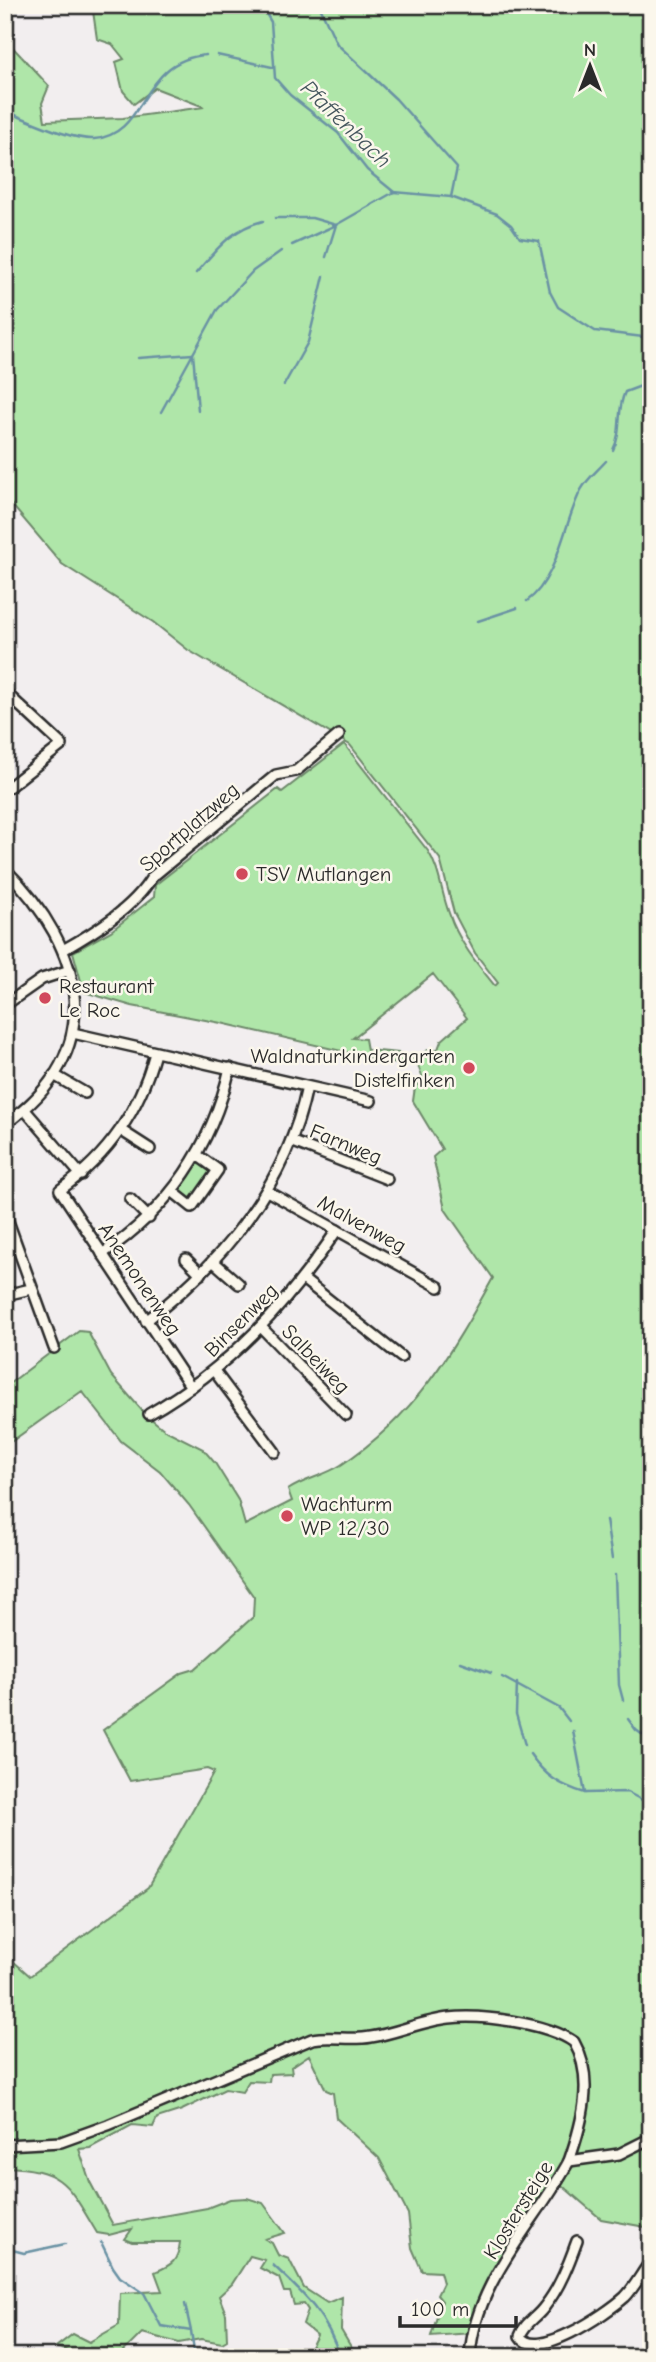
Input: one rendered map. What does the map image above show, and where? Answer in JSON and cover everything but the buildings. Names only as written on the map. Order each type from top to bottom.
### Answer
[{"type":"street","points":[[5,692],[62,745],[5,790]]},
{"type":"street","name":"Sportplatzweg","points":[[63,950],[87,936],[145,890],[152,877],[276,775],[296,771],[339,735]]},
{"type":"street","points":[[5,869],[41,913],[63,950],[76,999],[72,1033],[54,1075],[25,1110],[5,1124]]},
{"type":"street","points":[[5,1006],[42,979],[70,970]]},
{"type":"street","points":[[72,1033],[371,1101]]},
{"type":"street","points":[[25,1110],[81,1175],[122,1131],[147,1080],[155,1053]]},
{"type":"street","points":[[102,1254],[149,1218],[197,1156],[213,1123],[230,1068]]},
{"type":"street","points":[[54,1075],[85,1093]]},
{"type":"street","points":[[146,1321],[185,1291],[214,1262],[267,1191],[291,1141],[307,1087]]},
{"type":"street","points":[[122,1131],[150,1149]]},
{"type":"street","name":"Farnweg","points":[[291,1141],[387,1179]]},
{"type":"street","points":[[172,1191],[192,1207],[199,1200],[218,1170],[197,1156]]},
{"type":"street","name":"Anemonenweg","points":[[81,1175],[60,1190],[191,1387]]},
{"type":"street","name":"Malvenweg","points":[[267,1191],[439,1287]]},
{"type":"street","points":[[130,1199],[149,1218]]},
{"type":"street","points":[[5,1215],[54,1348]]},
{"type":"street","name":"Binsenweg","points":[[149,1414],[215,1371],[262,1328],[304,1280],[337,1230]]},
{"type":"street","points":[[186,1259],[201,1274]]},
{"type":"street","points":[[214,1262],[239,1284]]},
{"type":"street","points":[[304,1280],[401,1357]]},
{"type":"street","points":[[5,1295],[31,1289]]},
{"type":"street","name":"Salbeiweg","points":[[262,1328],[346,1415]]},
{"type":"street","points":[[215,1371],[275,1452]]},
{"type":"street","name":"Klostersteige","points":[[5,2145],[51,2143],[73,2138],[312,2039],[330,2035],[370,2038],[449,2018],[488,2018],[556,2032],[574,2042],[579,2052],[585,2076],[583,2110],[569,2161],[516,2243],[480,2307],[471,2336],[470,2357]]},
{"type":"street","points":[[569,2161],[619,2154],[651,2138]]},
{"type":"street","points":[[577,2241],[561,2279],[545,2307],[524,2327],[520,2336],[524,2345],[533,2350],[545,2350],[595,2320],[627,2295],[651,2261]]},
{"type":"green space","points":[[86,5],[651,5],[651,2228],[601,2219],[558,2182],[516,2243],[472,2333],[431,2336],[442,2301],[437,2295],[443,2283],[440,2272],[422,2271],[412,2248],[408,2214],[379,2158],[336,2118],[333,2093],[326,2090],[309,2055],[291,2067],[292,2073],[270,2074],[269,2082],[249,2081],[242,2092],[225,2089],[182,2110],[157,2118],[153,2127],[132,2125],[90,2148],[79,2149],[90,2182],[113,2225],[207,2208],[230,2199],[247,2198],[263,2203],[285,2233],[265,2239],[272,2243],[278,2255],[289,2259],[304,2288],[327,2303],[342,2297],[341,2330],[357,2357],[306,2357],[317,2335],[303,2324],[308,2310],[304,2304],[294,2305],[290,2292],[284,2292],[279,2278],[260,2268],[265,2260],[250,2256],[232,2284],[219,2296],[226,2314],[227,2340],[222,2343],[201,2339],[179,2343],[142,2333],[119,2356],[85,2357],[56,2347],[73,2334],[89,2342],[119,2325],[120,2293],[162,2291],[155,2272],[173,2262],[180,2242],[132,2242],[125,2239],[132,2229],[109,2235],[97,2233],[79,2203],[62,2183],[40,2171],[5,2167],[5,1954],[30,1976],[148,1888],[214,1772],[207,1769],[130,1781],[103,1730],[182,1673],[195,1669],[253,1617],[254,1597],[189,1505],[160,1471],[121,1441],[82,1391],[5,1446],[5,1387],[79,1331],[88,1332],[111,1375],[145,1414],[165,1430],[203,1449],[215,1463],[238,1500],[245,1525],[292,1501],[288,1490],[341,1465],[390,1426],[411,1404],[446,1358],[493,1278],[445,1209],[433,1157],[442,1149],[413,1101],[415,1087],[423,1079],[417,1063],[397,1064],[221,1023],[132,1006],[84,992],[73,952],[111,931],[154,897],[155,885],[278,789],[282,792],[344,744],[428,851],[457,933],[495,986],[498,983],[475,953],[454,913],[440,859],[350,745],[188,650],[153,622],[62,564],[5,497],[5,39],[49,86],[42,103],[45,121],[123,118],[204,107],[155,88],[134,104],[123,91],[116,62],[124,59],[112,44],[97,39],[93,11]],"holes":[[[433,974],[467,1018],[441,1041],[438,1049],[428,1050],[415,1059],[399,1053],[367,1050],[365,1039],[353,1038]]]},
{"type":"green space","points":[[199,1160],[214,1170],[193,1201],[179,1190]]},
{"type":"waterway","name":"Pfaffenbach","points":[[261,5],[271,22],[275,78],[290,95],[338,133],[367,170],[394,192],[451,197],[497,214],[511,225],[520,238],[539,241],[550,292],[558,307],[595,331],[651,338]]},
{"type":"waterway","points":[[319,5],[337,44],[396,99],[457,168],[451,197]]},
{"type":"waterway","points":[[5,111],[73,136],[94,139],[112,134],[125,125],[155,83],[168,70],[184,60],[206,55]]},
{"type":"waterway","points":[[217,55],[272,67]]},
{"type":"waterway","points":[[292,245],[336,225],[394,192]]},
{"type":"waterway","points":[[275,218],[312,218],[336,225],[326,257]]},
{"type":"waterway","points":[[196,273],[233,235],[263,221]]},
{"type":"waterway","points":[[161,412],[217,310],[253,271],[281,251]]},
{"type":"waterway","points":[[284,385],[308,342],[324,276]]},
{"type":"waterway","points":[[138,358],[193,354],[198,410]]},
{"type":"waterway","points":[[613,450],[625,392],[641,386],[651,387]]},
{"type":"waterway","points":[[527,601],[538,591],[553,565],[581,490],[606,461]]},
{"type":"waterway","points":[[478,621],[517,608]]},
{"type":"waterway","points":[[606,1520],[612,1559]]},
{"type":"waterway","points":[[615,1575],[619,1685],[623,1700]]},
{"type":"waterway","points":[[460,1662],[491,1673]]},
{"type":"waterway","points":[[502,1677],[559,1708],[569,1721]]},
{"type":"waterway","points":[[517,1683],[516,1714],[525,1745]]},
{"type":"waterway","points":[[628,1719],[636,1730],[651,1741]]},
{"type":"waterway","points":[[573,1731],[585,1793],[627,1792],[651,1805]]},
{"type":"waterway","points":[[530,1754],[553,1779],[585,1793]]},
{"type":"waterway","points":[[101,2242],[120,2277],[144,2293],[161,2326],[191,2331],[195,2357]]},
{"type":"waterway","points":[[5,2248],[24,2253],[65,2244]]},
{"type":"waterway","points":[[273,2265],[313,2306],[328,2329],[340,2357]]},
{"type":"waterway","points":[[185,2304],[191,2331]]},
{"type":"place","name":"TSV Mutlangen","points":[[242,874]]},
{"type":"place","name":"Restaurant Le Roc","points":[[45,998]]},
{"type":"place","name":"Waldnaturkindergarten Distelfinken","points":[[469,1068]]},
{"type":"place","name":"Wachturm WP 12/30","points":[[287,1516]]}]
